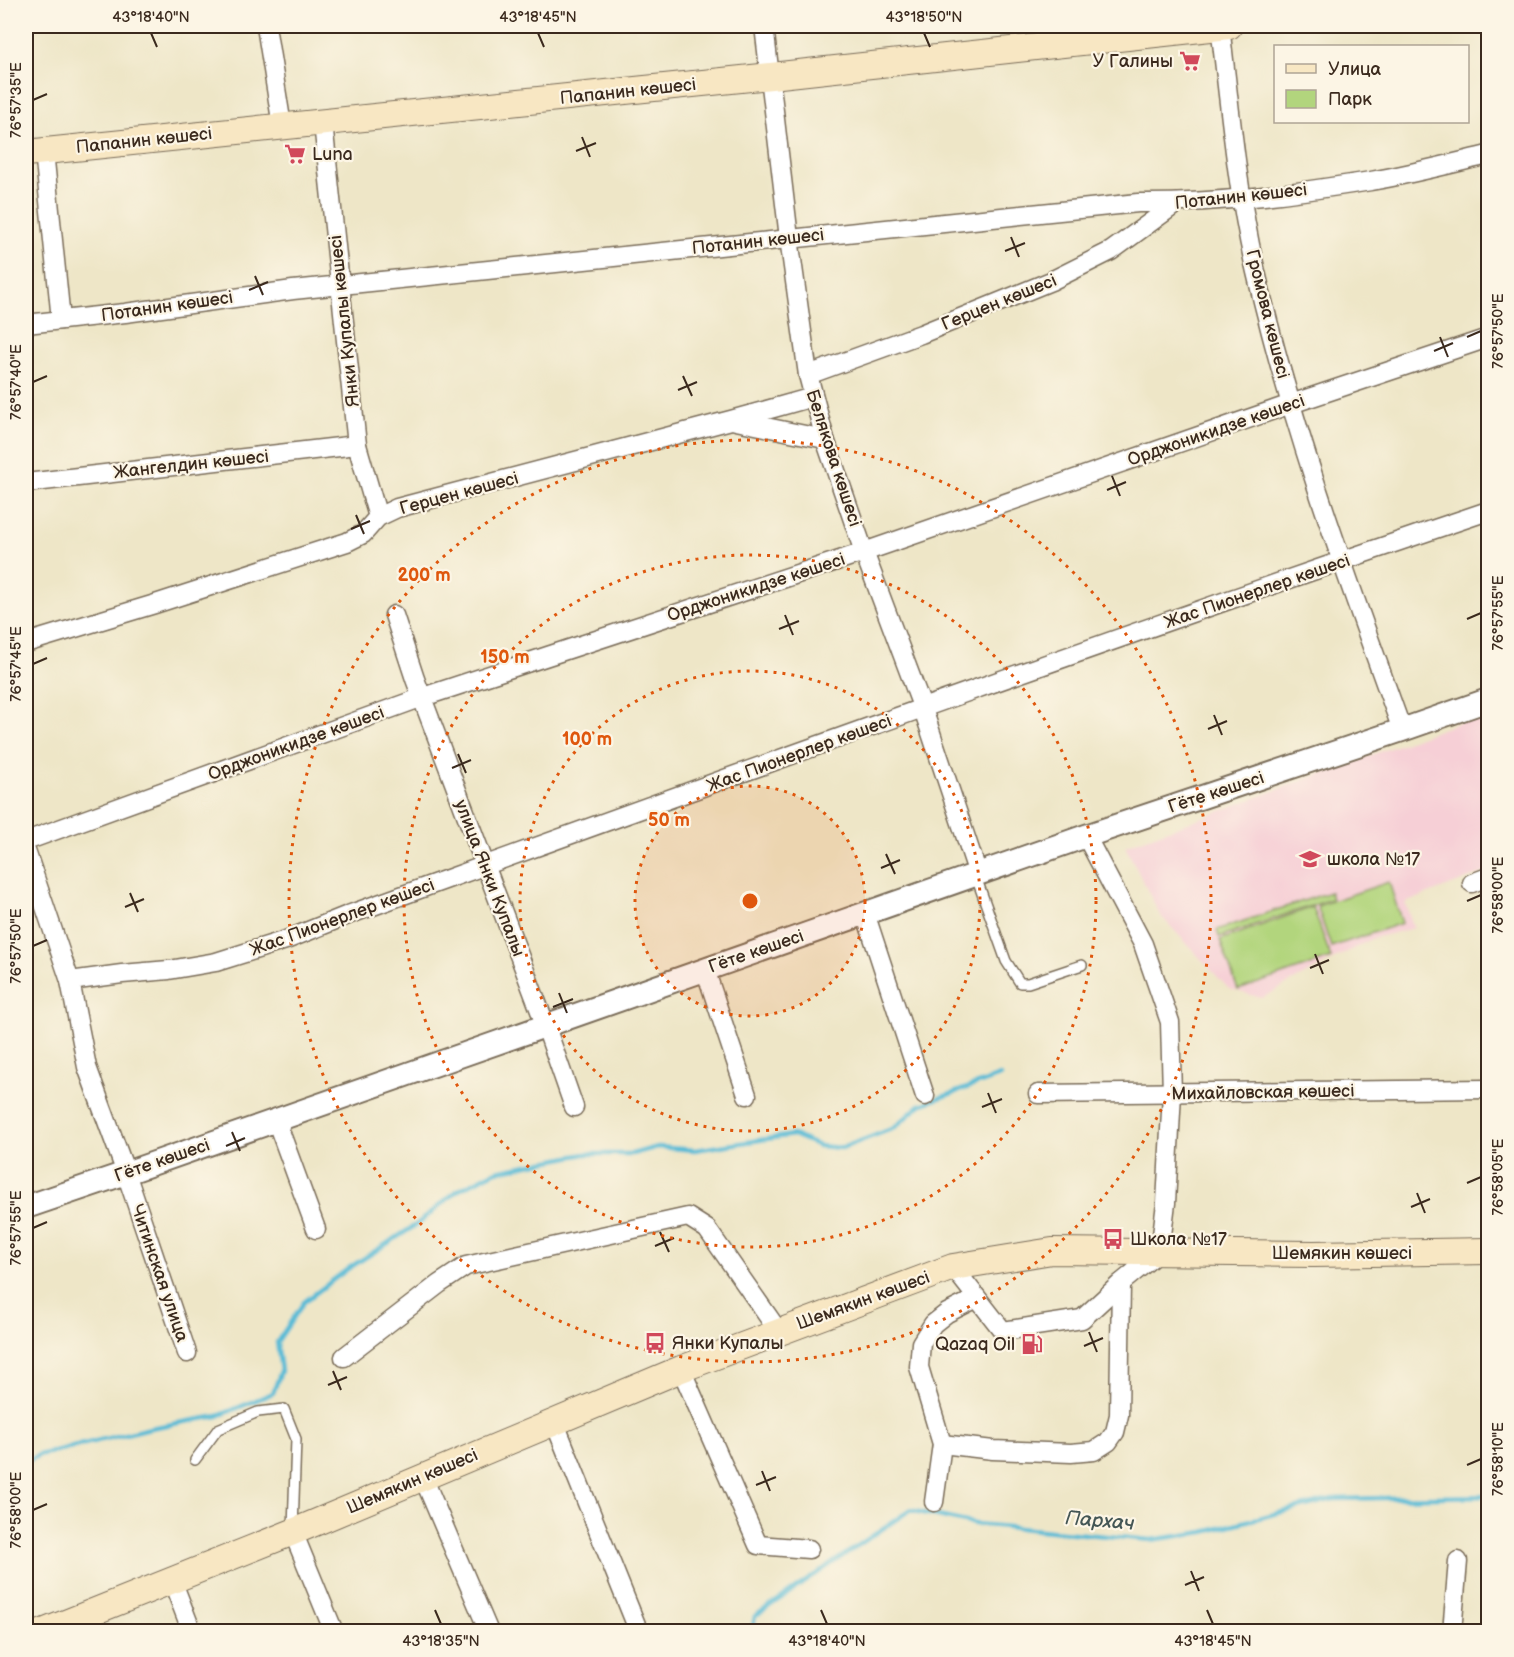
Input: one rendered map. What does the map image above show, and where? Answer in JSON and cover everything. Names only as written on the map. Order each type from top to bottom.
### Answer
[{"type":"main road","name":"Папанин көшесі","points":[[35,152],[771,76],[1223,26]]},
{"type":"main road","name":"Шемякин көшесі","points":[[43,1632],[293,1532],[681,1369],[953,1267],[1052,1251],[1314,1254],[1488,1251]]},
{"type":"street","points":[[266,26],[282,126]]},
{"type":"street","name":"Белякова көшесі","points":[[764,26],[789,238],[813,397],[864,552],[923,709],[976,874]]},
{"type":"street","name":"Громова көшесі","points":[[1223,26],[1242,198],[1255,272],[1291,404],[1341,561],[1402,730]]},
{"type":"street","name":"Янки Купалы көшесі","points":[[323,123],[357,446],[378,517]]},
{"type":"street","points":[[35,152],[61,320]]},
{"type":"street","name":"Потанин көшесі","points":[[26,324],[281,291],[789,238],[1138,203],[1177,203],[1242,198],[1373,180],[1488,155]]},
{"type":"street","name":"Герцен көшесі","points":[[808,375],[921,334],[1051,281],[1111,251],[1177,203]]},
{"type":"street","name":"Орджоникидзе көшесі","points":[[26,841],[423,697],[864,552],[1488,338]]},
{"type":"street","name":"Герцен көшесі","points":[[26,643],[347,542],[363,534],[378,517],[397,508],[813,397]]},
{"type":"street","points":[[731,420],[825,439]]},
{"type":"street","name":"Жангелдин көшесі","points":[[26,483],[357,446]]},
{"type":"street","name":"Жас Пионерлер көшесі","points":[[70,981],[169,970],[216,962],[286,940],[348,915],[923,709],[1341,561],[1488,512]]},
{"type":"street","name":"улица Янки Купалы","points":[[394,615],[574,1107]]},
{"type":"street","name":"Гёте көшесі","points":[[26,1207],[976,874],[1488,700]]},
{"type":"street","points":[[953,1267],[1003,1331],[1082,1319],[1120,1283],[1160,1251],[1166,1203],[1172,1093],[1170,1022],[1143,944],[1086,836]]},
{"type":"street","name":"Читинская улица","points":[[26,851],[70,981],[87,1067],[126,1173],[187,1353]]},
{"type":"street","points":[[865,913],[925,1096]]},
{"type":"street","points":[[705,969],[747,1095]]},
{"type":"street","name":"Михайловская көшесі","points":[[1038,1094],[1488,1089]]},
{"type":"street","points":[[276,1120],[316,1229]]},
{"type":"street","points":[[344,1357],[466,1266],[688,1217],[707,1229],[779,1332]]},
{"type":"street","points":[[942,1444],[993,1450],[1071,1453],[1094,1451],[1108,1442],[1115,1432],[1119,1415],[1120,1283]]},
{"type":"street","points":[[934,1502],[942,1444],[919,1367],[921,1343],[933,1324],[947,1313],[977,1299]]},
{"type":"street","points":[[681,1369],[758,1545],[809,1549]]},
{"type":"street","points":[[554,1421],[639,1632]]},
{"type":"street","points":[[423,1477],[489,1632]]},
{"type":"street","points":[[293,1532],[334,1632]]},
{"type":"street","points":[[1452,1632],[1458,1561]]},
{"type":"street","points":[[172,1580],[192,1632]]},
{"type":"lane","points":[[976,874],[1006,961],[1020,983],[1028,983],[1082,965]]},
{"type":"lane","points":[[195,1460],[218,1429],[258,1412],[284,1410],[296,1439],[293,1532]]},
{"type":"shaded area","name":"школа №17","points":[[1485,713],[1488,723],[1488,871],[1405,903],[1414,928],[1373,938],[1262,998],[1229,989],[1160,915],[1125,846]]},
{"type":"green space","points":[[1389,882],[1402,923],[1331,947],[1317,906]]},
{"type":"green space","points":[[1330,892],[1332,899],[1219,937],[1217,930]]},
{"type":"green space","points":[[1313,907],[1331,958],[1238,990],[1220,940]]},
{"type":"waterway","points":[[26,1462],[39,1455],[150,1428],[218,1416],[273,1393],[281,1371],[277,1342],[304,1302],[349,1268],[416,1225],[457,1191],[496,1171],[585,1154],[632,1154],[658,1147],[695,1150],[793,1135],[819,1146],[842,1148],[894,1128],[920,1105],[1000,1076]]},
{"type":"waterway","name":"Пархач","points":[[752,1632],[755,1616],[910,1510],[975,1524],[1151,1540],[1204,1532],[1333,1499],[1488,1496]]},
{"type":"place","name":"У Галины","points":[[1190,61]]},
{"type":"place","name":"Luna","points":[[295,154]]},
{"type":"place","name":"школа №17","points":[[1310,859]]},
{"type":"place","name":"Школа №17","points":[[1113,1239]]},
{"type":"place","name":"Янки Купалы","points":[[655,1343]]},
{"type":"place","name":"Qazaq Oil","points":[[1032,1344]]}]
